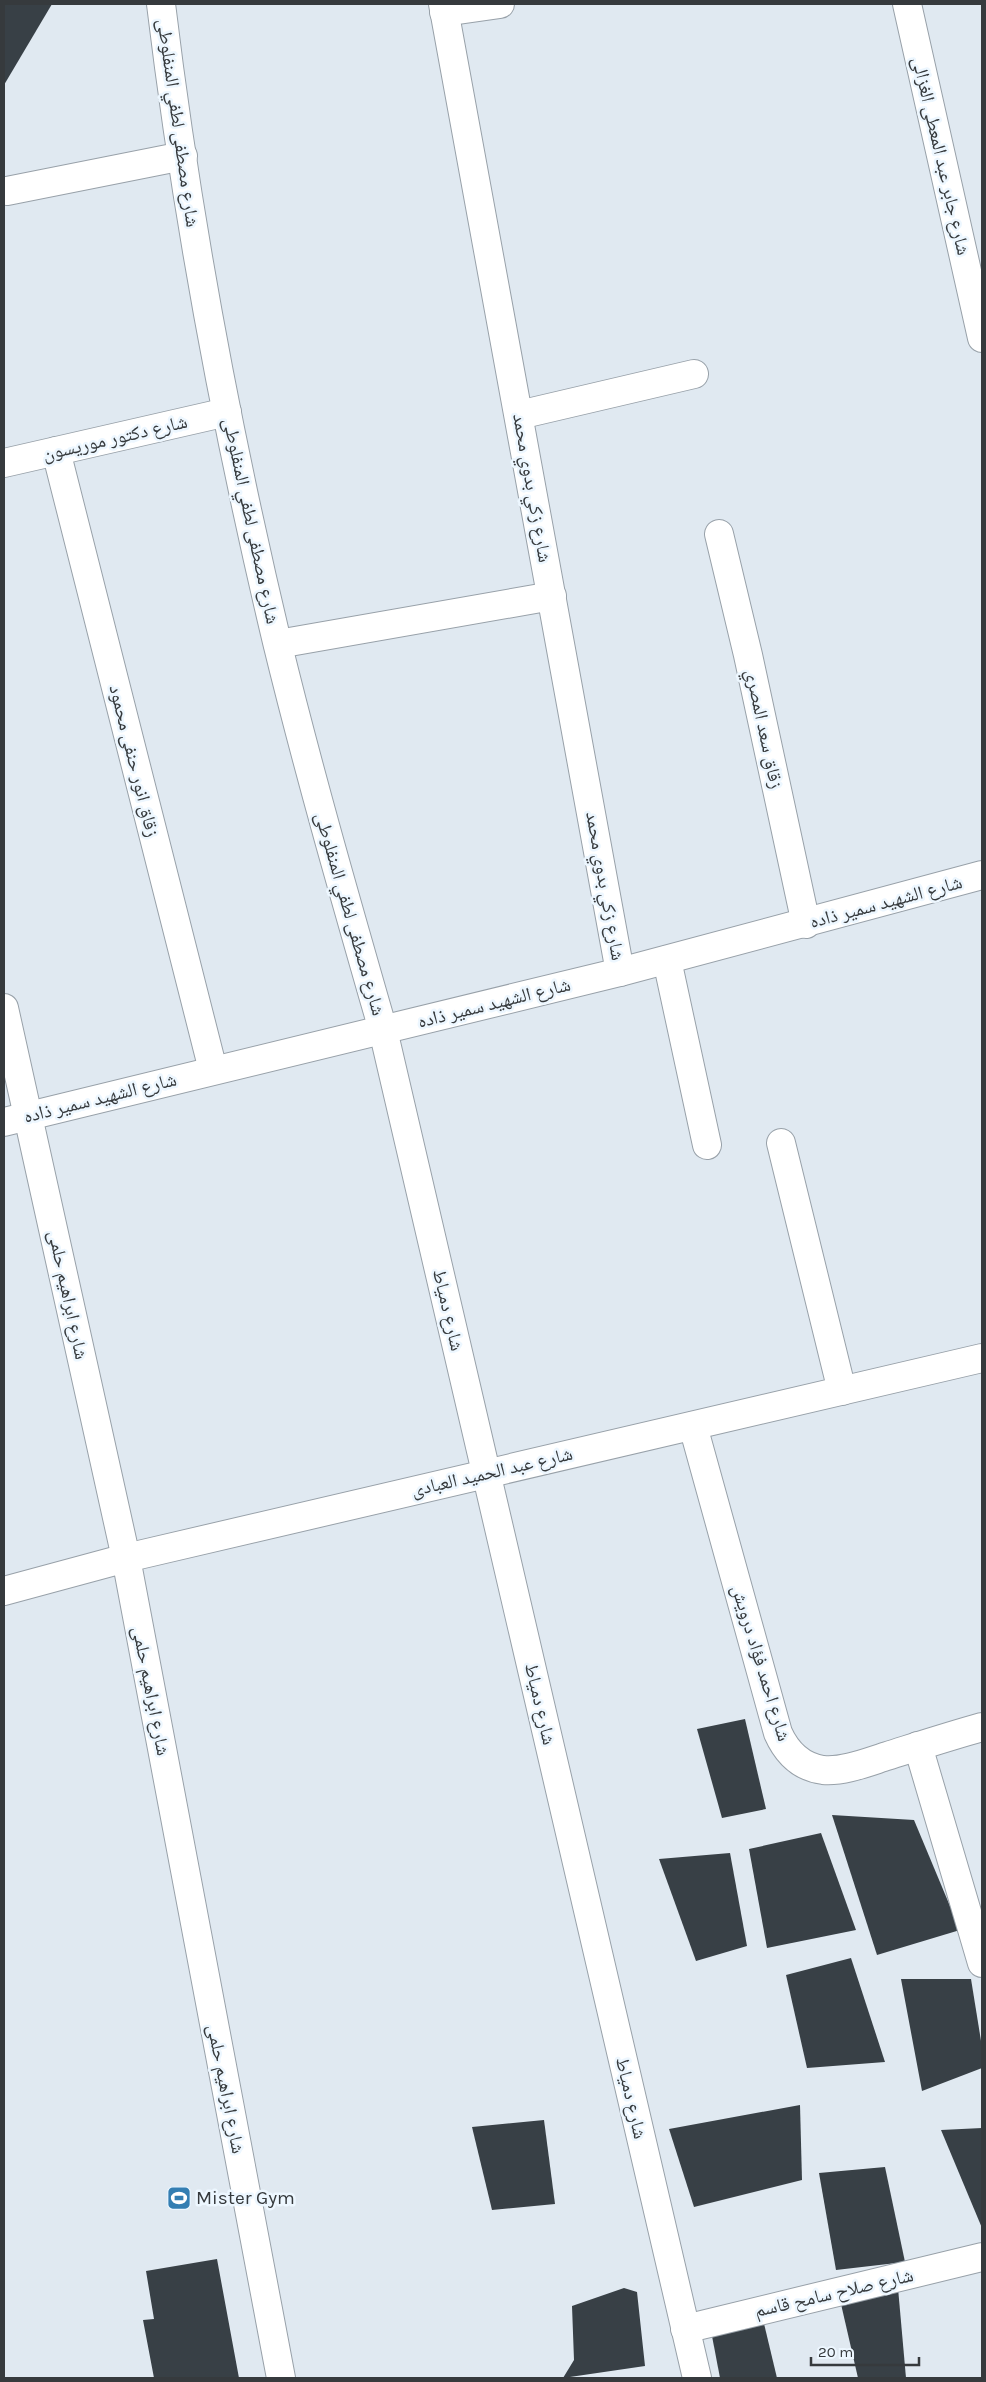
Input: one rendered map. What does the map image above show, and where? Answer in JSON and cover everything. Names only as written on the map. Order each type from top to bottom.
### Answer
[{"type":"street","name":"شارع مصطفى لطفي المنفلوطى","points":[[161,4],[182,156],[203,287],[227,412],[278,644],[328,837],[382,1030]]},
{"type":"street","points":[[444,8],[500,4]]},
{"type":"street","name":"شارع جابر عبد المعطى الغزالى","points":[[907,4],[982,338]]},
{"type":"street","name":"شارع زكي بدوي محمد","points":[[444,8],[620,972]]},
{"type":"street","points":[[7,191],[182,156]]},
{"type":"street","points":[[518,415],[694,374]]},
{"type":"street","name":"شارع دكتور موريسون","points":[[4,464],[227,412]]},
{"type":"street","name":"زقاق انور حنفى محمود","points":[[56,451],[213,1070]]},
{"type":"street","name":"زقاق سعد المصري","points":[[719,534],[748,655],[806,924]]},
{"type":"street","points":[[278,644],[552,596]]},
{"type":"street","name":"شارع الشهيد سمير ذاده","points":[[16,1118],[620,972],[806,924],[982,875]]},
{"type":"street","points":[[667,960],[707,1145]]},
{"type":"street","name":"شارع ابراهيم حلمى","points":[[4,1008],[16,1118],[126,1558],[281,2378]]},
{"type":"street","name":"شارع دمياط","points":[[382,1030],[697,2378]]},
{"type":"street","points":[[781,1143],[842,1391]]},
{"type":"street","name":"شارع عبد الحميد العبادى","points":[[4,1591],[126,1558],[982,1358]]},
{"type":"street","name":"شارع احمد فؤاد درويش","points":[[693,1426],[778,1733],[785,1748],[796,1759],[810,1767],[825,1770],[858,1765],[982,1726]]},
{"type":"street","points":[[918,1746],[982,1963]]},
{"type":"street","name":"شارع صلاح سامح قاسم","points":[[685,2329],[982,2257]]},
{"type":"building","points":[[4,4],[52,4],[4,85]]},
{"type":"building","points":[[745,1719],[766,1809],[722,1818],[697,1729]]},
{"type":"building","points":[[832,1815],[914,1820],[960,1930],[877,1955]]},
{"type":"building","points":[[821,1833],[856,1930],[767,1948],[749,1849]]},
{"type":"building","points":[[730,1853],[747,1946],[696,1961],[659,1859]]},
{"type":"building","points":[[851,1958],[885,2062],[807,2068],[786,1975]]},
{"type":"building","points":[[901,1979],[971,1979],[982,2047],[982,2068],[922,2091]]},
{"type":"building","points":[[800,2105],[802,2180],[694,2207],[669,2129]]},
{"type":"building","points":[[544,2120],[555,2204],[492,2210],[472,2127]]},
{"type":"building","points":[[982,2128],[982,2228],[941,2130]]},
{"type":"building","points":[[885,2167],[905,2262],[836,2270],[819,2173]]},
{"type":"building","points":[[217,2259],[239,2378],[154,2378],[143,2320],[154,2319],[146,2271]]},
{"type":"building","points":[[624,2288],[637,2292],[645,2366],[563,2378],[574,2360],[572,2306]]},
{"type":"building","points":[[898,2288],[906,2378],[858,2378],[841,2304]]},
{"type":"building","points":[[761,2311],[777,2378],[720,2378],[712,2336]]},
{"type":"place","name":"Mister Gym","points":[[179,2198]]}]
